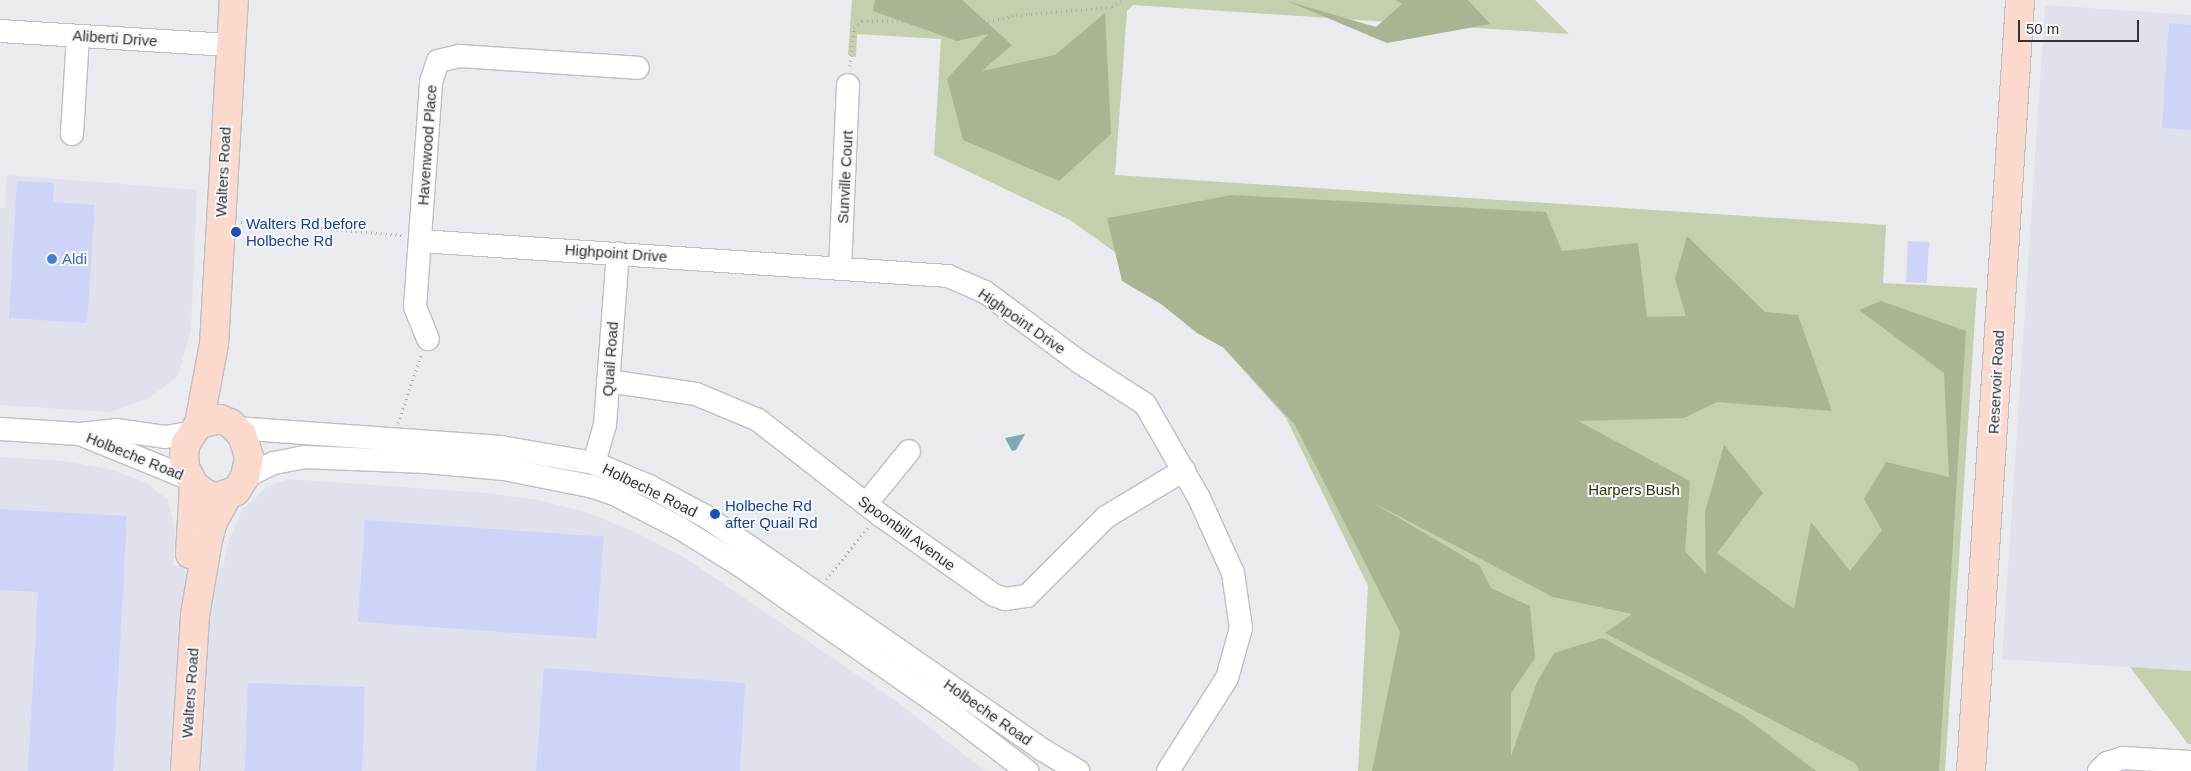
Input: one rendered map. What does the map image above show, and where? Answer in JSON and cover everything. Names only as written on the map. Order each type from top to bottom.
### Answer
[{"type":"main road","name":"Walters Road","points":[[195,428],[214,344],[234,0]]},
{"type":"main road","name":"Reservoir Road","points":[[1973,768],[2020,0]]},
{"type":"main road","name":"Walters Road","points":[[214,344],[232,426]]},
{"type":"main road","points":[[209,420],[232,426],[247,445],[237,486],[216,497],[204,493],[192,482],[184,455],[195,428],[209,420]]},
{"type":"main road","name":"Walters Road","points":[[192,482],[189,573],[195,615]]},
{"type":"main road","name":"Walters Road","points":[[185,771],[195,615],[208,540],[213,521],[237,486]]},
{"type":"street","name":"Aliberti Drive","points":[[0,31],[231,45]]},
{"type":"street","points":[[72,134],[78,36]]},
{"type":"street","name":"Havenwood Place","points":[[428,339],[415,307],[431,82],[438,61],[460,56],[638,68]]},
{"type":"street","name":"Sunville Court","points":[[840,269],[848,85]]},
{"type":"street","name":"Highpoint Drive","points":[[420,239],[948,276],[985,292],[1081,363],[1145,404],[1184,470],[1233,573],[1241,628],[1227,678],[1168,771]]},
{"type":"street","name":"Quail Road","points":[[594,463],[605,425],[618,253]]},
{"type":"street","name":"Spoonbill Avenue","points":[[608,381],[675,390],[742,411],[758,420],[873,509],[994,595],[1016,600],[1036,588],[1106,517],[1184,470]]},
{"type":"street","name":"Holbeche Road","points":[[232,426],[501,447],[594,463],[650,486],[705,516],[1043,750],[1078,771]]},
{"type":"street","name":"Holbeche Road","points":[[0,428],[80,434],[116,430],[165,437],[195,428]]},
{"type":"street","name":"Holbeche Road","points":[[80,434],[192,482]]},
{"type":"street","points":[[873,509],[910,451]]},
{"type":"street","name":"Holbeche Road","points":[[237,486],[274,463],[304,457],[426,462],[514,471],[590,486],[614,494],[678,527],[741,566],[955,716],[1027,771]]},
{"type":"street","points":[[2099,771],[2107,763],[2122,758],[2191,762]]},
{"type":"path","points":[[848,85],[854,28],[862,21],[937,20],[959,29],[1016,15],[1112,7],[1123,0]]},
{"type":"path","points":[[240,222],[420,239]]},
{"type":"path","points":[[393,440],[428,339]]},
{"type":"path","points":[[824,581],[873,509]]},
{"type":"shaded area","points":[[2045,5],[2191,15],[2191,671],[2002,659]]},
{"type":"shaded area","points":[[7,175],[197,190],[191,329],[178,376],[149,398],[110,412],[0,405],[0,208],[5,208]]},
{"type":"shaded area","points":[[0,457],[63,461],[109,469],[145,482],[168,500],[175,533],[173,565],[223,568],[228,542],[242,510],[266,487],[288,479],[487,493],[538,500],[586,512],[637,533],[682,556],[896,701],[985,771],[0,771]]},
{"type":"green space","name":"Harpers Bush","points":[[852,0],[1535,0],[1569,34],[1133,5],[1127,11],[1115,175],[1886,225],[1883,283],[1977,288],[1945,771],[1358,771],[1368,586],[1286,418],[1179,298],[1070,220],[934,155],[941,39],[857,34],[856,57],[848,55]]},
{"type":"green space","points":[[875,0],[962,0],[1012,45],[982,71],[1055,55],[1105,13],[1111,134],[1059,181],[963,140],[947,79],[988,34],[957,41],[873,11]]},
{"type":"green space","points":[[1396,0],[1468,0],[1490,24],[1387,43],[1287,1],[1376,27],[1402,4]]},
{"type":"green space","name":"Harpers Bush","points":[[1232,195],[1546,212],[1562,251],[1638,243],[1647,317],[1686,316],[1675,279],[1687,236],[1765,312],[1798,315],[1832,411],[1717,402],[1684,418],[1578,421],[1690,481],[1685,551],[1706,574],[1705,512],[1724,445],[1763,493],[1717,553],[1794,609],[1811,522],[1850,571],[1882,530],[1864,499],[1886,462],[1949,477],[1944,373],[1859,310],[1881,301],[1966,331],[1939,771],[1859,771],[1855,763],[1605,633],[1632,614],[1553,597],[1372,502],[1480,566],[1491,588],[1530,606],[1535,658],[1511,693],[1511,756],[1537,682],[1554,653],[1603,638],[1742,715],[1816,771],[1372,771],[1400,632],[1295,425],[1224,348],[1197,333],[1161,304],[1122,281],[1107,218]]},
{"type":"green space","points":[[2130,667],[2191,671],[2191,744],[2188,744]]},
{"type":"water","points":[[1025,434],[1016,450],[1012,451],[1005,438]]},
{"type":"building","points":[[2169,23],[2191,25],[2191,130],[2162,128]]},
{"type":"building","name":"Aldi","points":[[17,181],[54,183],[53,202],[95,205],[87,323],[9,318]]},
{"type":"building","points":[[1908,241],[1929,242],[1927,283],[1906,282]]},
{"type":"building","points":[[0,509],[127,516],[113,771],[28,771],[38,592],[0,590]]},
{"type":"building","points":[[365,520],[603,537],[596,638],[358,622]]},
{"type":"building","points":[[544,668],[745,683],[740,771],[536,771]]},
{"type":"building","points":[[248,683],[365,687],[362,771],[245,771]]},
{"type":"place","name":"Walters Rd before Holbeche Rd","points":[[236,232]]},
{"type":"place","name":"Aldi","points":[[52,259]]},
{"type":"place","name":"Holbeche Rd after Quail Rd","points":[[715,514]]}]
